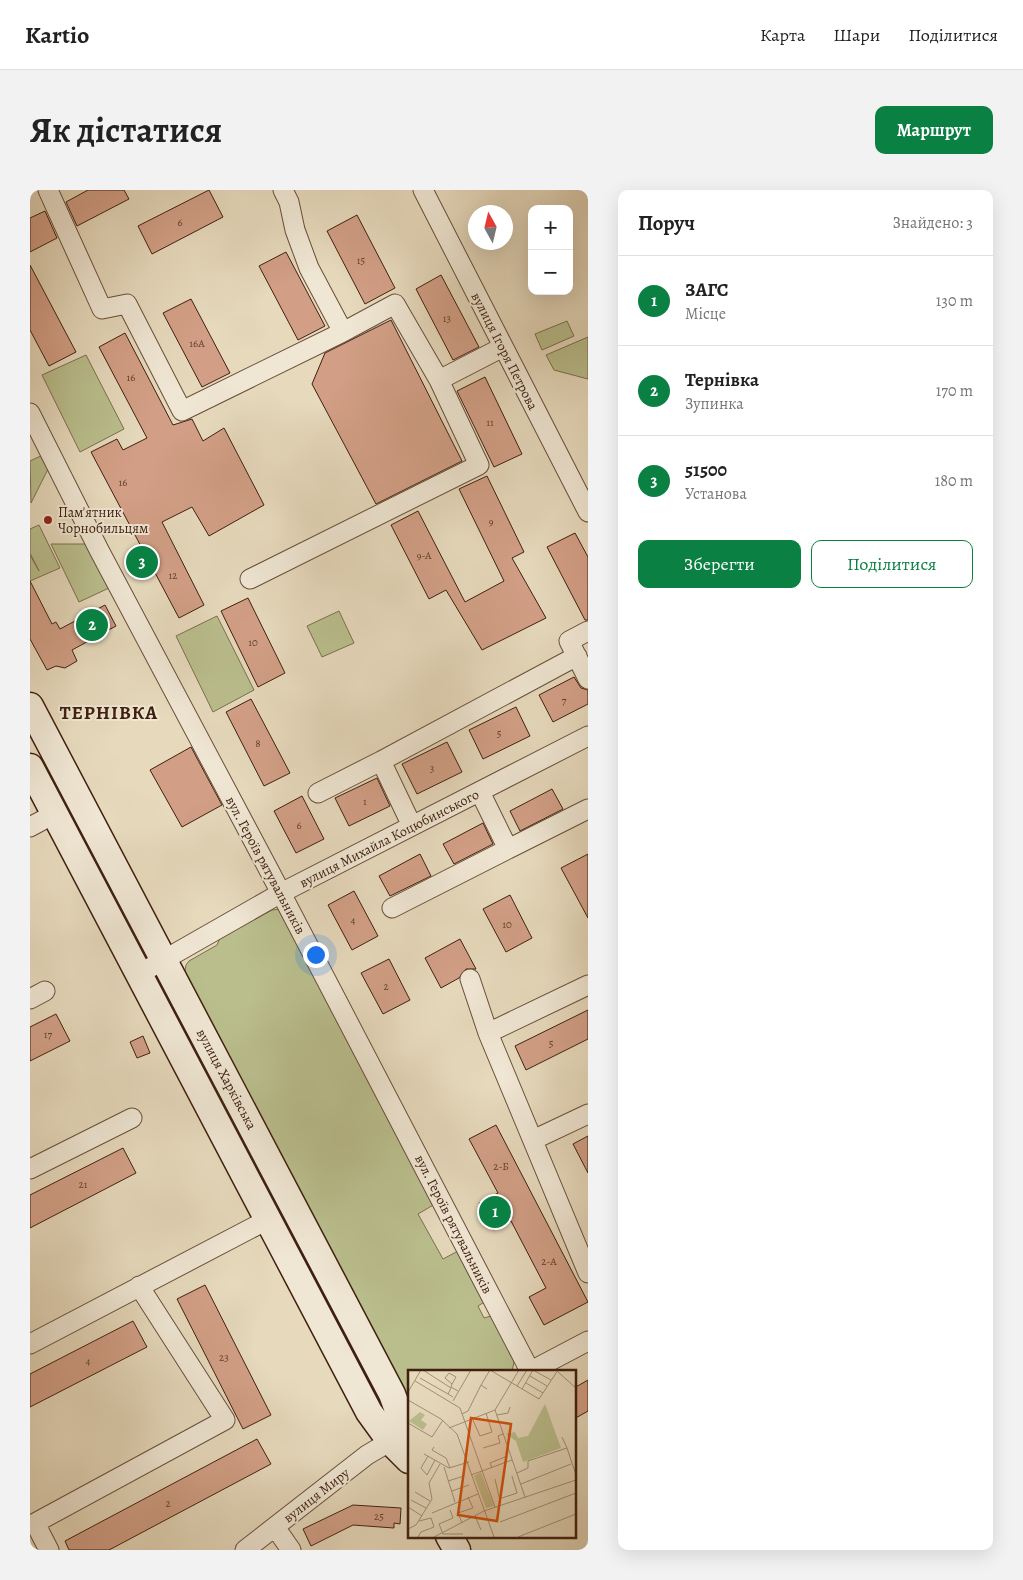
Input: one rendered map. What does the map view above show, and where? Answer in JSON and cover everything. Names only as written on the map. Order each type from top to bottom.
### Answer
[{"type":"street","points":[[48,190],[102,309],[127,304],[182,412],[395,304],[439,380],[479,465],[250,579]]},
{"type":"street","points":[[283,190],[289,202],[295,230],[310,268],[342,332]]},
{"type":"street","name":"вулиця Ігоря Петрова","points":[[423,190],[588,512]]},
{"type":"street","points":[[439,380],[503,347]]},
{"type":"street","name":"вул. Героїв рятувальників","points":[[30,413],[104,559],[281,893],[529,1370]]},
{"type":"street","points":[[588,631],[569,641],[588,679]]},
{"type":"street","points":[[318,793],[576,656]]},
{"type":"street","name":"вулиця Харківська","points":[[30,706],[165,959],[392,1394],[405,1444]]},
{"type":"street","name":"вулиця Михайла Коцюбинського","points":[[139,974],[281,893],[588,736]]},
{"type":"street","points":[[381,761],[412,826]]},
{"type":"street","name":"вулиця Харківська","points":[[30,767],[369,1412],[405,1444]]},
{"type":"street","points":[[480,792],[508,849]]},
{"type":"street","points":[[30,827],[80,799]]},
{"type":"street","points":[[392,908],[588,809]]},
{"type":"street","points":[[470,979],[488,1033],[533,1140],[582,1241],[588,1273]]},
{"type":"street","points":[[488,1033],[588,985]]},
{"type":"street","points":[[533,1140],[588,1114]]},
{"type":"street","points":[[30,1170],[132,1118]]},
{"type":"street","points":[[30,1344],[267,1220]]},
{"type":"street","points":[[49,1550],[35,1523],[225,1420],[139,1286]]},
{"type":"street","points":[[532,1370],[588,1341]]},
{"type":"street","name":"вулиця Миру","points":[[245,1550],[367,1455],[405,1444]]},
{"type":"street","points":[[275,1527],[291,1550]]},
{"type":"street","points":[[450,1538],[457,1550]]},
{"type":"green space","points":[[567,321],[574,336],[542,350],[535,334]]},
{"type":"green space","points":[[588,337],[588,379],[554,370],[546,355]]},
{"type":"green space","points":[[86,355],[124,429],[80,452],[42,375]]},
{"type":"green space","points":[[47,453],[52,461],[31,503],[30,461]]},
{"type":"green space","points":[[39,525],[60,568],[30,581],[30,555],[39,571],[30,553],[30,529]]},
{"type":"green space","points":[[51,544],[88,544],[109,588],[79,602]]},
{"type":"green space","points":[[339,611],[354,643],[322,657],[307,626]]},
{"type":"green space","points":[[217,616],[254,690],[213,712],[176,636]]},
{"type":"green space","points":[[77,826],[85,830],[141,938],[142,948],[133,942],[76,835]]},
{"type":"green space","points":[[281,909],[435,1204],[418,1214],[443,1259],[460,1250],[486,1301],[478,1306],[484,1318],[494,1315],[515,1358],[512,1370],[408,1370],[408,1399],[184,976],[186,965],[189,961],[217,945],[220,938],[272,910]]},
{"type":"green space","points":[[165,992],[172,996],[280,1203],[273,1207],[164,1000]]},
{"type":"green space","points":[[282,1206],[382,1397],[383,1407],[375,1401],[274,1211]]},
{"type":"building","points":[[88,190],[124,190],[129,199],[77,226],[66,202]]},
{"type":"building","points":[[209,190],[223,217],[152,254],[138,226]]},
{"type":"building","points":[[45,211],[57,238],[30,252],[30,218]]},
{"type":"building","points":[[357,215],[395,288],[365,304],[327,231]]},
{"type":"building","points":[[286,252],[325,326],[298,340],[259,266]]},
{"type":"building","points":[[30,265],[76,352],[49,366],[30,330]]},
{"type":"building","points":[[441,275],[479,347],[453,360],[416,289]]},
{"type":"building","points":[[191,299],[230,373],[202,387],[163,313]]},
{"type":"building","points":[[391,320],[462,461],[376,504],[312,384],[325,353]]},
{"type":"building","points":[[125,333],[173,425],[192,419],[203,441],[224,428],[264,505],[209,536],[192,507],[162,522],[204,605],[179,618],[91,452],[117,439],[123,450],[147,438],[99,347]]},
{"type":"building","points":[[485,377],[522,454],[494,467],[457,391]]},
{"type":"building","points":[[487,476],[524,552],[512,558],[546,618],[482,650],[446,590],[429,599],[391,525],[418,511],[465,602],[504,581],[459,489]]},
{"type":"building","points":[[575,533],[588,557],[588,620],[585,620],[547,547]]},
{"type":"building","points":[[30,581],[52,624],[56,622],[60,629],[105,605],[116,626],[72,650],[77,661],[65,668],[56,666],[47,670],[30,639]]},
{"type":"building","points":[[248,598],[285,673],[258,687],[221,611]]},
{"type":"building","points":[[574,677],[581,688],[588,690],[588,704],[553,722],[539,695]]},
{"type":"building","points":[[251,699],[290,773],[264,786],[226,712]]},
{"type":"building","points":[[516,707],[530,736],[483,759],[469,730]]},
{"type":"building","points":[[447,742],[462,772],[417,794],[402,764]]},
{"type":"building","points":[[191,747],[222,805],[182,827],[150,770]]},
{"type":"building","points":[[377,778],[390,806],[349,826],[335,798]]},
{"type":"building","points":[[552,789],[563,809],[520,831],[510,811]]},
{"type":"building","points":[[302,796],[324,839],[296,853],[274,811]]},
{"type":"building","points":[[483,823],[493,844],[454,864],[443,844]]},
{"type":"building","points":[[420,854],[431,876],[390,896],[379,876]]},
{"type":"building","points":[[588,854],[588,918],[561,868]]},
{"type":"building","points":[[354,891],[378,936],[352,950],[328,905]]},
{"type":"building","points":[[510,895],[532,938],[506,952],[483,909]]},
{"type":"building","points":[[460,939],[476,969],[466,969],[459,978],[441,988],[425,958]]},
{"type":"building","points":[[389,959],[410,1000],[383,1014],[361,973]]},
{"type":"building","points":[[588,1010],[588,1039],[526,1070],[515,1046]]},
{"type":"building","points":[[56,1014],[70,1041],[30,1061],[30,1027]]},
{"type":"building","points":[[143,1036],[150,1053],[137,1058],[130,1042]]},
{"type":"building","points":[[496,1125],[588,1302],[544,1325],[529,1297],[546,1288],[511,1221],[493,1230],[479,1203],[498,1193],[469,1139]]},
{"type":"building","points":[[588,1136],[588,1173],[573,1144]]},
{"type":"building","points":[[123,1148],[136,1173],[30,1228],[30,1195]]},
{"type":"building","points":[[205,1285],[271,1415],[243,1429],[177,1299]]},
{"type":"building","points":[[133,1321],[147,1347],[30,1407],[30,1374]]},
{"type":"building","points":[[588,1380],[588,1411],[576,1418],[576,1387]]},
{"type":"building","points":[[257,1439],[271,1464],[109,1550],[69,1550],[65,1541]]},
{"type":"building","points":[[353,1505],[401,1508],[400,1524],[394,1523],[394,1528],[353,1525],[311,1546],[303,1529]]},
{"type":"place","name":"Пам'ятник Чорнобильцям","points":[[48,520]]},
{"type":"place","name":"51500","points":[[142,562]]},
{"type":"place","name":"Тернівка","points":[[92,625]]},
{"type":"place","name":"ЗАГС","points":[[495,1212]]},
{"type":"district","name":"ТЕРНІВКА","points":[[109,712]]}]
